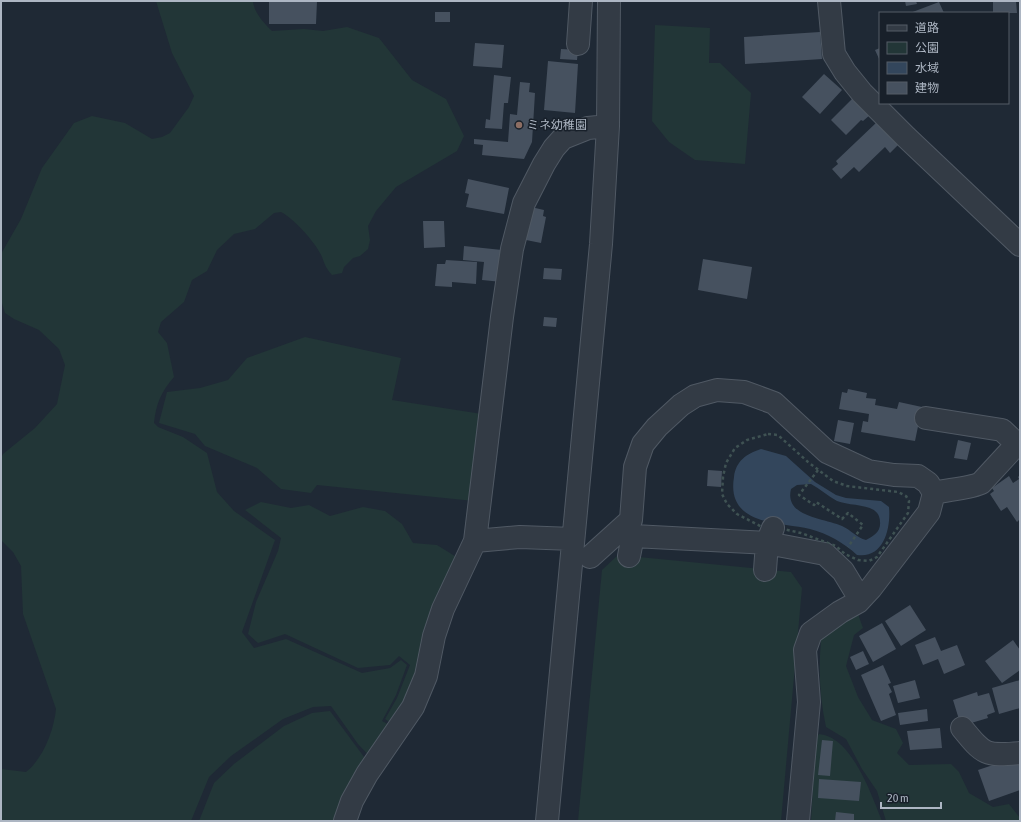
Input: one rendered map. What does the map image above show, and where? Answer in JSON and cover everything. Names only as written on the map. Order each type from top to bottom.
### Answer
[{"type":"street","points":[[578,44],[581,1]]},
{"type":"street","points":[[547,821],[600,244],[608,126],[609,1]]},
{"type":"street","points":[[829,1],[834,54],[845,72],[862,93],[906,137],[1020,245]]},
{"type":"street","points":[[345,821],[352,801],[367,774],[413,707],[426,676],[434,636],[443,609],[475,541],[502,317],[512,249],[524,203],[544,164],[554,148],[563,138],[588,128],[608,126]]},
{"type":"street","points":[[630,539],[635,467],[643,444],[657,427],[681,405],[696,396],[717,390],[744,392],[774,403],[827,452],[868,470],[894,476],[918,476],[928,483],[934,493],[929,512],[860,599],[810,633],[805,650],[809,702],[794,767],[798,821]]},
{"type":"street","points":[[926,418],[1002,430],[1018,445],[981,483],[975,486],[967,486],[934,493]]},
{"type":"street","points":[[590,557],[630,539],[770,536],[825,554],[843,571],[860,599]]},
{"type":"street","points":[[765,570],[770,536]]},
{"type":"street","points":[[475,541],[520,538],[573,539]]},
{"type":"street","points":[[962,728],[980,750],[996,755],[1020,753]]},
{"type":"path","points":[[768,434],[778,435],[833,481],[847,486],[898,492],[906,496],[909,502],[908,513],[877,557],[869,561],[858,560],[844,553],[836,546],[801,533],[770,536],[764,528],[737,514],[727,504],[722,494],[726,463],[735,448],[747,440],[768,434]]},
{"type":"path","points":[[818,470],[799,495],[814,505],[816,502],[842,519],[848,513],[863,525],[844,553]]},
{"type":"green space","points":[[156,1],[253,1],[257,14],[272,31],[304,29],[323,31],[347,27],[379,38],[412,80],[446,99],[464,136],[457,151],[396,187],[376,211],[368,226],[370,240],[368,249],[360,256],[353,258],[344,267],[342,273],[332,275],[317,248],[303,230],[281,212],[274,213],[255,229],[234,234],[217,250],[207,271],[192,280],[184,302],[161,322],[158,332],[167,343],[174,377],[160,398],[154,423],[158,427],[183,437],[207,453],[217,492],[234,511],[275,540],[242,632],[254,648],[286,639],[362,673],[390,668],[401,660],[407,665],[396,695],[382,721],[393,727],[372,759],[358,744],[331,706],[313,707],[283,719],[231,756],[209,777],[191,821],[1,821],[1,769],[26,772],[38,760],[47,744],[53,726],[56,709],[23,614],[21,566],[13,552],[1,540],[1,458],[3,454],[35,428],[57,404],[65,365],[59,349],[39,330],[14,319],[5,313],[1,300],[1,254],[21,219],[42,168],[74,123],[92,116],[125,123],[152,139],[162,137],[170,133],[189,107],[194,96],[172,53]]},
{"type":"green space","points":[[655,25],[710,28],[709,63],[720,63],[751,93],[745,164],[695,160],[669,142],[652,121]]},
{"type":"green space","points":[[305,337],[401,358],[392,400],[482,414],[474,501],[317,485],[311,493],[281,489],[257,468],[205,446],[195,434],[159,423],[167,392],[200,388],[228,380],[247,358]]},
{"type":"green space","points":[[261,502],[291,508],[309,505],[330,516],[363,507],[385,511],[402,524],[413,543],[437,545],[458,558],[419,676],[394,725],[385,719],[397,698],[410,665],[399,656],[390,665],[358,668],[285,634],[258,643],[248,634],[256,602],[278,551],[281,538],[245,510]]},
{"type":"green space","points":[[618,555],[791,572],[802,588],[781,821],[578,821],[602,570]]},
{"type":"green space","points":[[858,614],[863,628],[854,635],[846,666],[858,697],[872,720],[896,729],[903,743],[897,753],[909,765],[951,764],[959,772],[969,793],[993,807],[1009,804],[1020,818],[1020,821],[886,821],[877,791],[862,769],[846,739],[826,727],[821,700],[820,659],[824,617]]},
{"type":"green space","points":[[330,711],[367,761],[336,821],[199,821],[214,783],[234,764],[284,726],[312,713]]},
{"type":"green space","points":[[819,734],[831,737],[851,756],[866,782],[882,821],[811,821],[816,738]]},
{"type":"water","points":[[761,449],[786,456],[815,482],[836,495],[846,498],[881,501],[889,507],[889,524],[880,547],[874,552],[866,555],[857,555],[841,542],[823,533],[810,529],[770,522],[746,513],[738,504],[734,493],[734,477],[739,462],[746,456]],"holes":[[[811,484],[837,501],[864,506],[875,511],[879,516],[880,522],[878,531],[866,540],[860,538],[842,526],[799,511],[793,505],[790,498],[791,489],[797,485]]]},
{"type":"building","points":[[269,1],[317,1],[316,24],[269,24]]},
{"type":"building","points":[[905,1],[916,1],[917,4],[906,6]]},
{"type":"building","points":[[993,1],[1016,1],[1017,13],[993,12]]},
{"type":"building","points":[[939,2],[944,12],[913,12]]},
{"type":"building","points":[[435,12],[450,12],[450,22],[435,22]]},
{"type":"building","points":[[820,32],[822,59],[745,64],[744,37]]},
{"type":"building","points":[[475,43],[504,45],[502,68],[473,66]]},
{"type":"building","points":[[879,48],[879,59],[875,50]]},
{"type":"building","points":[[561,49],[578,50],[577,60],[560,59]]},
{"type":"building","points":[[548,61],[578,64],[575,113],[544,110]]},
{"type":"building","points":[[824,74],[842,90],[820,114],[802,97]]},
{"type":"building","points":[[494,75],[511,77],[508,103],[504,103],[502,129],[485,128],[486,119],[490,120]]},
{"type":"building","points":[[520,82],[530,83],[529,92],[535,93],[532,142],[524,159],[482,155],[483,145],[474,144],[474,139],[508,142],[510,114],[517,115]]},
{"type":"building","points":[[852,99],[870,115],[863,121],[861,120],[846,135],[831,120]]},
{"type":"building","points":[[877,122],[899,144],[890,153],[885,147],[859,172],[854,167],[841,179],[832,169],[838,164],[836,161]]},
{"type":"building","points":[[468,179],[509,188],[504,214],[466,207],[469,194],[465,193]]},
{"type":"building","points":[[531,207],[544,210],[543,216],[546,217],[541,243],[521,239]]},
{"type":"building","points":[[423,221],[444,221],[445,247],[424,248]]},
{"type":"building","points":[[464,246],[502,250],[502,282],[482,280],[484,262],[463,260]]},
{"type":"building","points":[[703,259],[752,267],[747,299],[698,290]]},
{"type":"building","points":[[446,260],[477,262],[476,284],[452,282],[452,287],[435,286],[437,264],[445,264]]},
{"type":"building","points":[[544,268],[562,269],[561,280],[543,279]]},
{"type":"building","points":[[544,317],[557,318],[556,327],[543,326]]},
{"type":"building","points":[[848,389],[867,393],[866,398],[876,399],[875,405],[897,409],[899,402],[922,407],[915,441],[861,432],[863,421],[868,422],[869,414],[839,409],[842,392],[847,393]]},
{"type":"building","points":[[838,420],[854,423],[850,444],[834,441]]},
{"type":"building","points":[[958,440],[971,443],[967,460],[954,458]]},
{"type":"building","points":[[708,470],[722,471],[721,487],[707,486]]},
{"type":"building","points":[[1020,475],[1020,519],[1017,522],[1007,507],[1001,511],[990,494],[994,491],[992,488],[1009,476],[1013,483],[1019,479],[1018,477]]},
{"type":"building","points":[[910,605],[926,630],[901,646],[885,621]]},
{"type":"building","points":[[882,623],[896,649],[873,662],[859,636]]},
{"type":"building","points":[[935,637],[941,651],[957,645],[965,665],[944,674],[938,659],[923,665],[915,645]]},
{"type":"building","points":[[1013,640],[1020,650],[1020,670],[1002,683],[985,661]]},
{"type":"building","points":[[863,651],[869,664],[856,670],[850,657]]},
{"type":"building","points":[[883,665],[891,683],[888,684],[892,692],[889,694],[896,715],[881,721],[861,675]]},
{"type":"building","points":[[915,680],[920,698],[898,703],[893,686]]},
{"type":"building","points":[[1020,680],[1020,708],[999,714],[992,688]]},
{"type":"building","points":[[977,692],[978,696],[989,693],[995,712],[987,715],[988,718],[961,726],[953,700]]},
{"type":"building","points":[[927,709],[928,721],[900,725],[898,713]]},
{"type":"building","points":[[940,728],[942,748],[910,750],[907,731]]},
{"type":"building","points":[[822,740],[833,741],[830,776],[818,775]]},
{"type":"building","points":[[1020,756],[1020,790],[989,801],[978,770]]},
{"type":"building","points":[[819,779],[861,782],[859,801],[818,798]]},
{"type":"building","points":[[836,812],[854,814],[854,821],[835,821]]},
{"type":"place","name":"ミネ幼稚園","points":[[519,125]]}]
